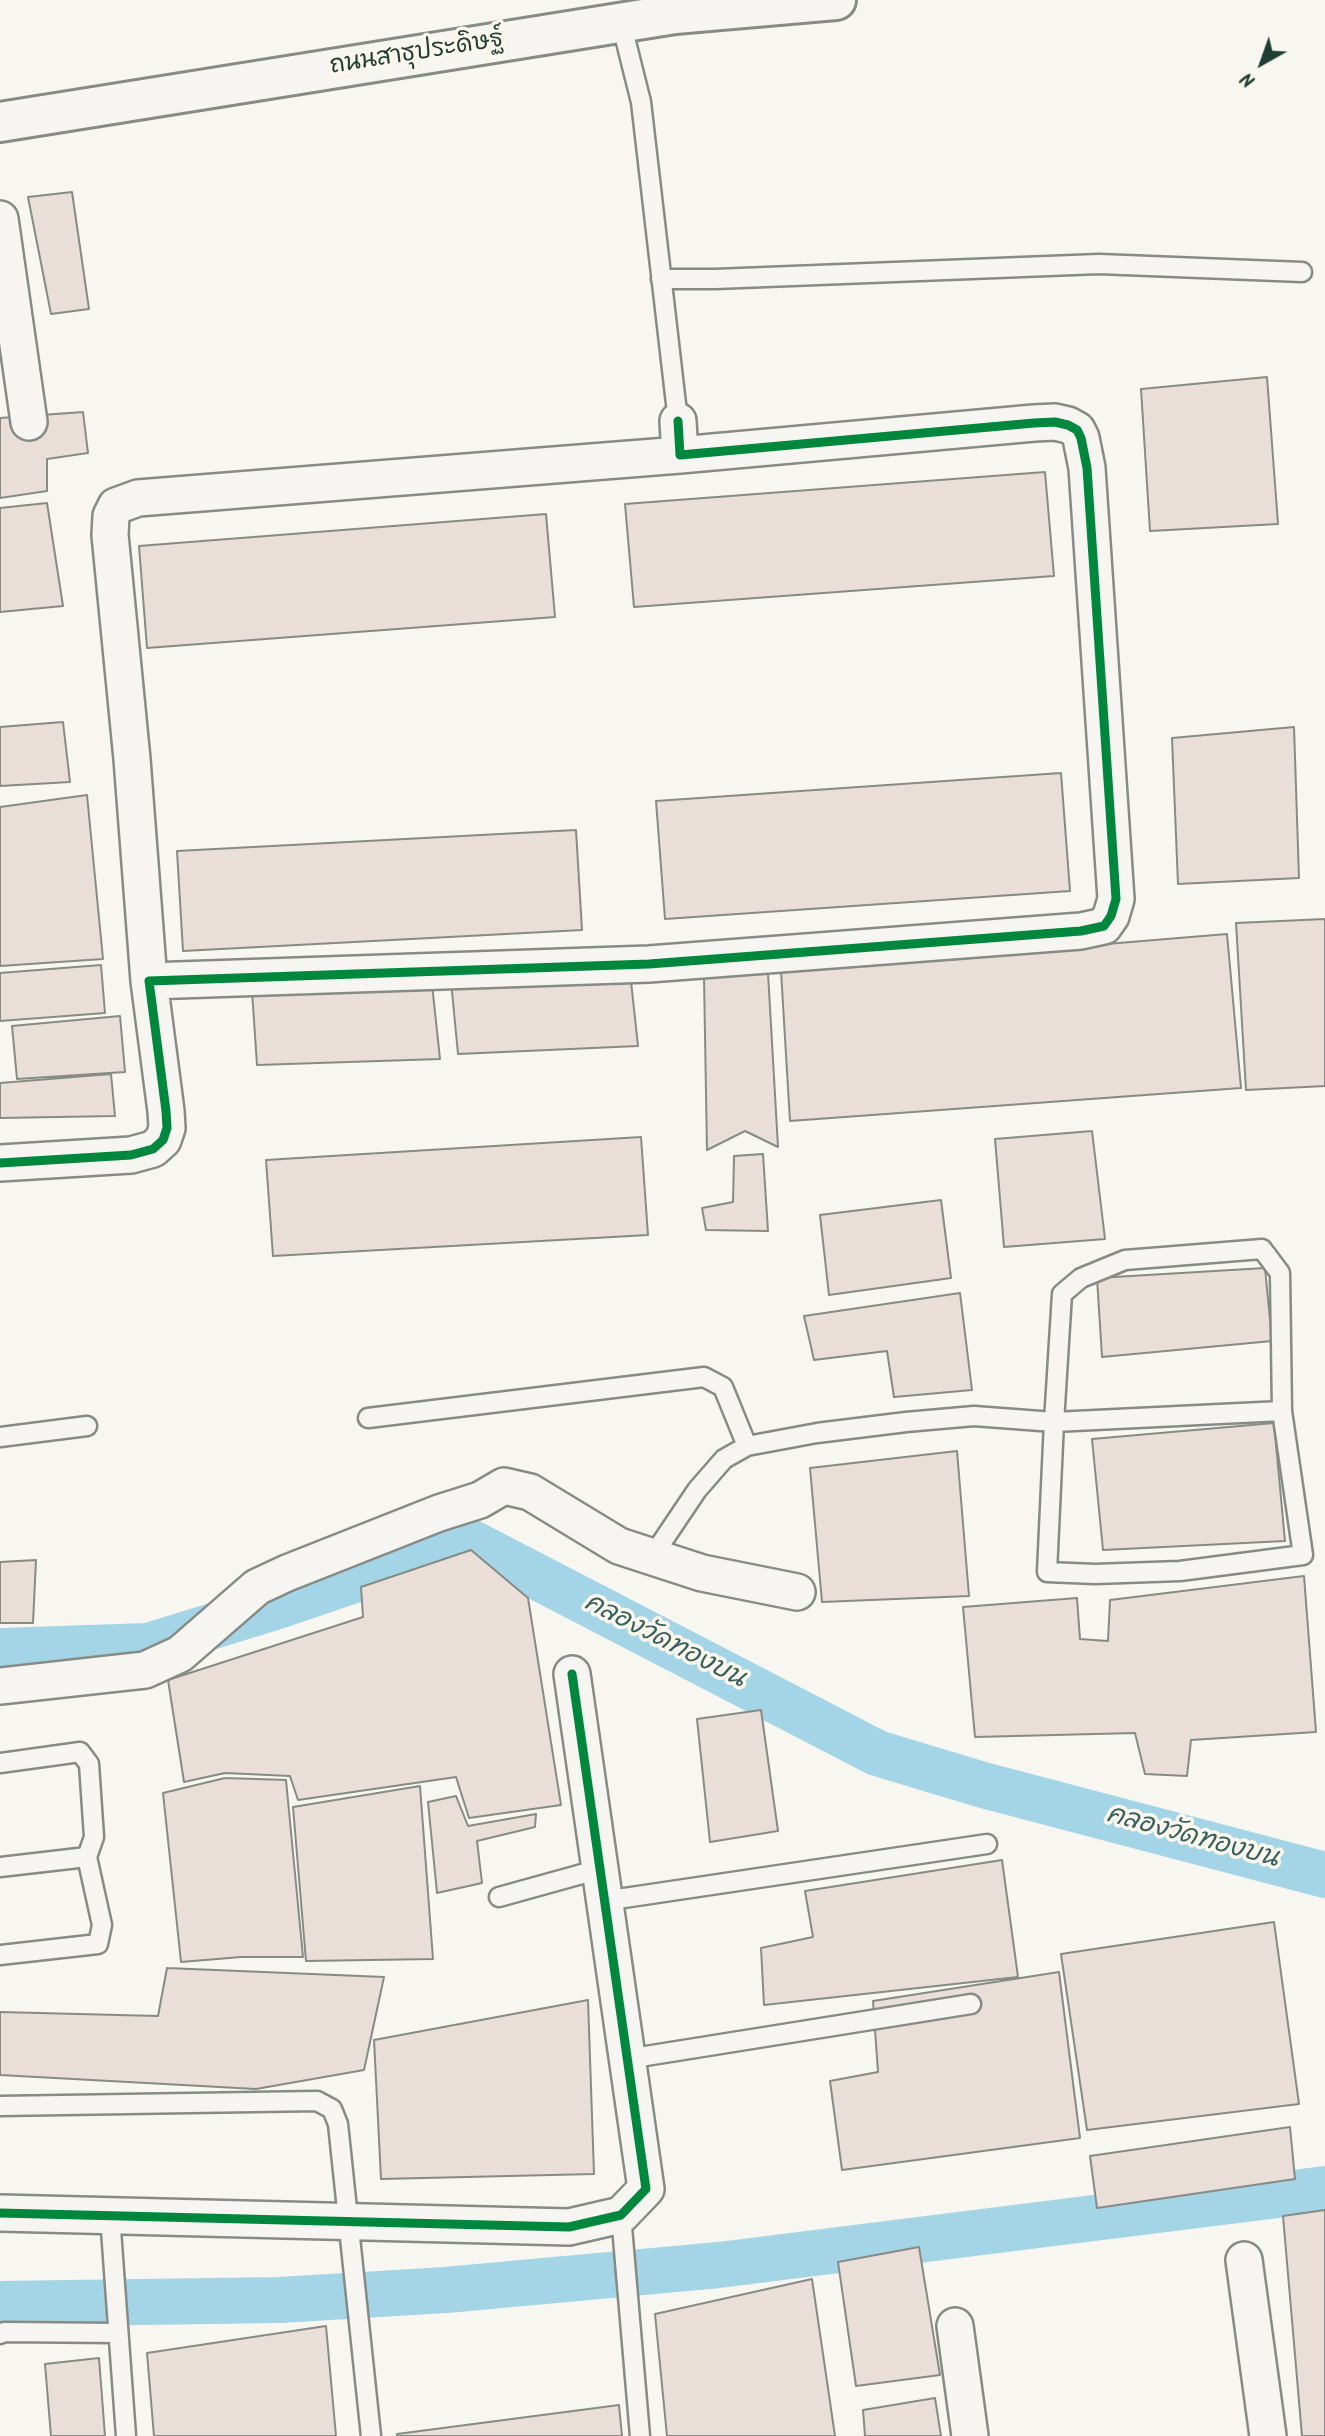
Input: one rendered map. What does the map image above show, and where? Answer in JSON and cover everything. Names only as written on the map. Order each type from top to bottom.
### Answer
[{"type":"street","name":"ถนนสาธุประดิษฐ์","points":[[0,122],[621,22],[675,7],[836,0]]},
{"type":"street","points":[[0,219],[10,349],[29,422]]},
{"type":"street","points":[[678,421],[680,455]]},
{"type":"street","points":[[0,1163],[131,1154],[153,1149],[163,1140],[167,1128],[149,981],[132,759],[110,535],[111,516],[117,506],[138,498],[680,455],[1034,423],[1055,422],[1068,425],[1077,430],[1082,438],[1087,468],[1116,899],[1111,916],[1104,926],[1081,931],[649,964],[149,981]]},
{"type":"street","points":[[0,1686],[145,1670],[180,1654],[257,1587],[439,1513],[480,1500],[504,1486],[530,1492],[619,1546],[702,1573],[797,1592]]},
{"type":"street","points":[[0,2213],[569,2227],[621,2215],[646,2189],[572,1674]]},
{"type":"street","points":[[1244,2260],[1268,2436]]},
{"type":"street","points":[[955,2326],[970,2436]]},
{"type":"lane","points":[[621,22],[641,102],[678,421]]},
{"type":"lane","points":[[662,279],[1099,264],[1302,272]]},
{"type":"lane","points":[[1262,1249],[1280,1273],[1282,1411],[1303,1555],[1180,1572],[1047,1572],[1054,1422],[1062,1294],[1081,1278],[1125,1261],[1262,1249]]},
{"type":"lane","points":[[368,1418],[704,1377],[723,1387],[747,1446]]},
{"type":"lane","points":[[652,1557],[697,1490],[724,1459],[747,1446],[817,1433],[974,1416],[1054,1422],[1282,1411]]},
{"type":"lane","points":[[0,1437],[87,1426]]},
{"type":"lane","points":[[0,1763],[80,1752],[89,1764],[94,1837],[87,1857],[102,1925],[98,1944],[0,1955]]},
{"type":"lane","points":[[499,1897],[987,1843]]},
{"type":"lane","points":[[0,1867],[87,1857]]},
{"type":"lane","points":[[627,2059],[971,2004]]},
{"type":"lane","points":[[0,2106],[317,2101],[332,2109],[338,2124],[371,2436]]},
{"type":"lane","points":[[621,2215],[640,2436]]},
{"type":"lane","points":[[110,2216],[126,2436]]},
{"type":"lane","points":[[0,2334],[118,2333]]},
{"type":"building","points":[[72,192],[89,309],[51,314],[28,197]]},
{"type":"building","points":[[1267,377],[1278,524],[1150,531],[1141,389]]},
{"type":"building","points":[[83,412],[88,453],[47,459],[47,491],[0,498],[0,418]]},
{"type":"building","points":[[1045,472],[1054,576],[634,607],[625,504]]},
{"type":"building","points":[[47,503],[63,606],[0,612],[0,508]]},
{"type":"building","points":[[546,514],[555,617],[147,648],[139,546]]},
{"type":"building","points":[[63,722],[70,782],[0,786],[0,727]]},
{"type":"building","points":[[1294,727],[1299,878],[1178,884],[1172,738]]},
{"type":"building","points":[[1061,773],[1070,891],[665,919],[656,801]]},
{"type":"building","points":[[87,795],[103,959],[0,966],[0,807]]},
{"type":"building","points":[[576,830],[582,930],[183,951],[177,851]]},
{"type":"building","points":[[1325,919],[1325,1086],[1246,1090],[1236,923]]},
{"type":"building","points":[[1227,934],[1241,1088],[790,1121],[781,971]]},
{"type":"building","points":[[101,965],[105,1013],[0,1021],[0,973]]},
{"type":"building","points":[[630,972],[638,1046],[458,1054],[451,981]]},
{"type":"building","points":[[768,973],[778,1147],[745,1131],[707,1150],[704,977]]},
{"type":"building","points":[[432,984],[440,1059],[257,1065],[252,991]]},
{"type":"building","points":[[120,1016],[125,1072],[17,1079],[12,1026]]},
{"type":"building","points":[[111,1074],[115,1116],[0,1118],[0,1083]]},
{"type":"building","points":[[1092,1131],[1105,1239],[1004,1247],[995,1139]]},
{"type":"building","points":[[641,1137],[648,1235],[273,1256],[266,1160]]},
{"type":"building","points":[[763,1154],[768,1231],[706,1230],[702,1208],[733,1202],[734,1156]]},
{"type":"building","points":[[941,1200],[951,1278],[829,1295],[820,1215]]},
{"type":"building","points":[[1265,1268],[1272,1341],[1102,1357],[1097,1278]]},
{"type":"building","points":[[960,1293],[972,1390],[894,1397],[887,1351],[814,1360],[804,1316]]},
{"type":"building","points":[[1274,1423],[1285,1541],[1103,1550],[1092,1439]]},
{"type":"building","points":[[957,1451],[969,1596],[822,1602],[810,1468]]},
{"type":"building","points":[[471,1550],[528,1598],[561,1805],[469,1818],[456,1777],[298,1800],[290,1776],[225,1773],[184,1782],[168,1680],[363,1617],[361,1587]]},
{"type":"building","points":[[36,1560],[33,1623],[0,1623],[0,1562]]},
{"type":"building","points":[[1304,1576],[1316,1732],[1191,1740],[1187,1776],[1145,1774],[1135,1733],[975,1737],[963,1607],[1077,1598],[1080,1639],[1108,1641],[1110,1600]]},
{"type":"building","points":[[761,1710],[778,1831],[710,1842],[697,1719]]},
{"type":"building","points":[[225,1778],[286,1780],[303,1957],[241,1957],[181,1962],[163,1793]]},
{"type":"building","points":[[420,1786],[433,1959],[306,1961],[293,1807]]},
{"type":"building","points":[[456,1796],[468,1826],[536,1814],[535,1827],[477,1841],[482,1883],[437,1893],[428,1802]]},
{"type":"building","points":[[1002,1860],[1018,1977],[764,2005],[761,1948],[813,1937],[805,1891]]},
{"type":"building","points":[[1274,1922],[1299,2104],[1087,2130],[1061,1954]]},
{"type":"building","points":[[167,1968],[384,1977],[364,2070],[256,2089],[0,2075],[0,2012],[158,2016]]},
{"type":"building","points":[[1059,1972],[1080,2138],[842,2170],[830,2081],[878,2072],[873,2001]]},
{"type":"building","points":[[588,2000],[594,2174],[381,2179],[374,2040]]},
{"type":"building","points":[[1290,2127],[1295,2179],[1097,2208],[1090,2156]]},
{"type":"building","points":[[1325,2210],[1325,2436],[1302,2436],[1283,2216]]},
{"type":"building","points":[[919,2247],[940,2375],[856,2386],[838,2262]]},
{"type":"building","points":[[812,2279],[835,2436],[667,2436],[655,2314]]},
{"type":"building","points":[[326,2326],[336,2436],[154,2436],[147,2353]]},
{"type":"building","points":[[99,2358],[105,2436],[51,2436],[45,2364]]},
{"type":"building","points":[[935,2398],[941,2436],[865,2436],[863,2410]]},
{"type":"building","points":[[619,2405],[622,2436],[397,2436],[397,2434]]},
{"type":"waterway","name":"คลองวัดทองบน","points":[[0,1651],[148,1646],[281,1605],[468,1541],[877,1753],[983,1785],[1325,1875]]},
{"type":"waterway","points":[[0,2304],[280,2300],[446,2290],[719,2265],[1325,2189]]},
{"type":"cycle path","points":[[0,1163],[131,1155],[153,1149],[163,1140],[167,1128],[166,1111],[149,981],[649,964],[1081,931],[1104,926],[1111,916],[1116,899],[1087,468],[1077,430],[1055,422],[1034,423],[680,455],[678,421]]},
{"type":"cycle path","points":[[0,2213],[569,2227],[621,2215],[646,2189],[572,1674]]}]
